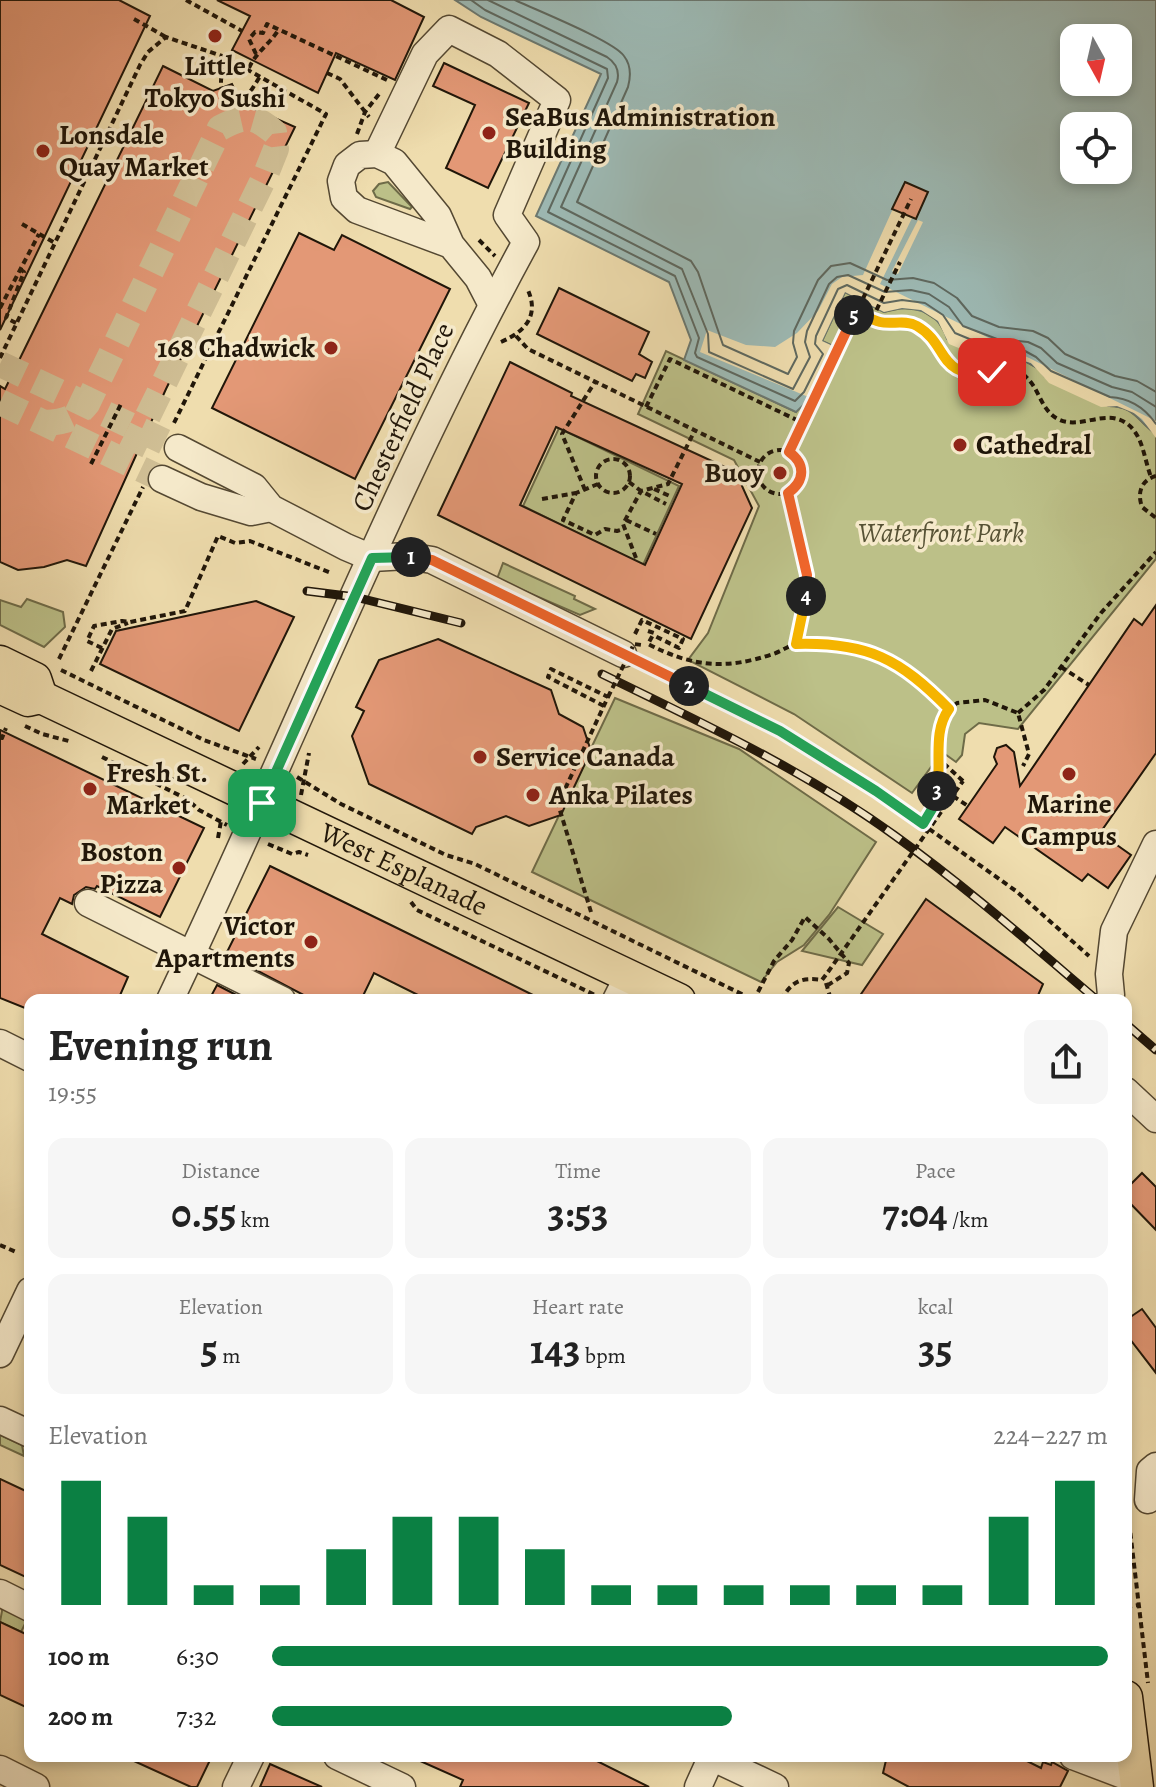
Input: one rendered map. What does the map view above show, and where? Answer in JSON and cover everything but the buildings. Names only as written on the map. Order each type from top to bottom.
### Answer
[{"type":"main road","name":"West Esplanade","points":[[0,662],[35,679],[41,697]]},
{"type":"main road","name":"West Esplanade","points":[[0,687],[28,700],[41,697],[262,803],[622,988],[650,994]]},
{"type":"main road","points":[[1136,1784],[1138,1693]]},
{"type":"street","name":"Chesterfield Place","points":[[173,994],[372,558],[492,305],[526,242],[507,215],[557,100],[498,54],[449,29],[425,54],[366,146]]},
{"type":"street","points":[[451,245],[357,210],[344,198],[341,181],[347,165],[366,146],[394,162],[438,216],[451,245],[478,278],[492,305]]},
{"type":"street","points":[[175,438],[254,487],[271,508],[372,558],[407,556],[432,560],[628,649]]},
{"type":"street","points":[[153,482],[251,512],[271,508]]},
{"type":"street","points":[[1111,994],[1109,974],[1114,931],[1156,844]]},
{"type":"street","points":[[88,903],[269,994]]},
{"type":"street","points":[[0,1043],[24,1055]]},
{"type":"street","points":[[1132,1097],[1156,1119]]},
{"type":"street","points":[[0,1354],[24,1304]]},
{"type":"street","points":[[0,1420],[24,1431]]},
{"type":"street","points":[[1137,1507],[1150,1471],[1156,1466]]},
{"type":"street","points":[[0,1593],[24,1605]]},
{"type":"street","points":[[236,1787],[248,1762]]},
{"type":"street","points":[[350,1762],[402,1787]]},
{"type":"street","points":[[698,1787],[708,1762]]},
{"type":"street","points":[[723,1762],[775,1787]]},
{"type":"street","points":[[1086,1762],[1136,1784]]},
{"type":"street","points":[[0,1769],[36,1787]]},
{"type":"path","points":[[186,0],[242,31]]},
{"type":"path","points":[[134,19],[166,37],[225,57],[326,114],[175,438]]},
{"type":"path","points":[[256,54],[250,42],[252,34],[263,33],[267,24],[392,82]]},
{"type":"path","points":[[245,69],[256,54],[272,41],[279,29]]},
{"type":"path","points":[[0,358],[140,65],[148,52],[166,37]]},
{"type":"path","points":[[225,57],[221,84],[224,97],[236,101],[248,95],[261,75]]},
{"type":"path","points":[[328,73],[340,79],[375,123]]},
{"type":"path","points":[[366,146],[365,112],[379,94]]},
{"type":"path","points":[[789,452],[911,199]]},
{"type":"path","points":[[22,224],[55,243]]},
{"type":"path","points":[[0,308],[39,234]]},
{"type":"path","points":[[872,319],[900,262]]},
{"type":"path","points":[[16,323],[6,318],[24,272],[20,269]]},
{"type":"path","points":[[856,312],[881,322],[898,321],[916,325],[959,371],[1022,374],[1033,385],[1048,412],[1058,419],[1071,423],[1109,418],[1125,421],[1136,433],[1153,476],[1141,487],[1139,501],[1146,512],[1156,518]]},
{"type":"path","points":[[516,336],[528,349],[760,462]]},
{"type":"path","points":[[646,407],[670,359],[803,423]]},
{"type":"path","points":[[585,490],[562,434],[595,382]]},
{"type":"path","points":[[91,464],[122,402]]},
{"type":"path","points":[[636,558],[623,524],[641,491],[668,484],[695,430]]},
{"type":"path","points":[[772,451],[789,452],[799,460],[802,475],[799,483],[788,493],[774,494],[763,486],[757,473],[760,462],[772,451]]},
{"type":"path","points":[[598,484],[598,468],[612,459],[627,466],[629,482],[666,504]]},
{"type":"path","points":[[59,659],[153,482]]},
{"type":"path","points":[[598,484],[612,493],[622,490],[629,482]]},
{"type":"path","points":[[542,499],[576,493],[598,484]]},
{"type":"path","points":[[652,488],[672,497]]},
{"type":"path","points":[[576,493],[563,520],[595,535],[605,529],[617,531],[625,528]]},
{"type":"path","points":[[788,493],[807,575],[806,598],[796,644]]},
{"type":"path","points":[[626,520],[656,534]]},
{"type":"path","points":[[91,671],[112,629],[130,622],[185,611],[218,536],[235,543],[250,541],[331,573]]},
{"type":"path","points":[[1018,713],[1044,690],[1101,613],[1156,552]]},
{"type":"path","points":[[591,912],[558,804],[642,620],[683,639],[679,648],[650,633]]},
{"type":"path","points":[[102,648],[87,641],[94,626],[130,622]]},
{"type":"path","points":[[650,633],[648,644],[704,665],[724,666],[749,661],[796,644],[854,649],[880,656],[905,668],[949,709]]},
{"type":"path","points":[[628,649],[642,645],[650,633]]},
{"type":"path","points":[[628,649],[780,731],[876,791],[1016,891],[1109,974]]},
{"type":"path","points":[[55,667],[204,740],[249,757],[242,765]]},
{"type":"path","points":[[1061,667],[1089,685]]},
{"type":"path","points":[[604,706],[548,677],[551,669],[608,697]]},
{"type":"path","points":[[923,824],[935,804],[940,760],[939,736],[942,719],[949,709],[957,703],[985,700],[1018,713]]},
{"type":"path","points":[[1018,713],[1029,754],[1023,766]]},
{"type":"path","points":[[14,720],[42,734],[78,744]]},
{"type":"path","points":[[0,737],[6,728]]},
{"type":"path","points":[[91,751],[187,799],[199,810],[218,819],[220,810]]},
{"type":"path","points":[[822,980],[963,781],[940,760]]},
{"type":"path","points":[[296,777],[341,804],[446,855],[475,864],[742,994]]},
{"type":"path","points":[[302,793],[305,783]]},
{"type":"path","points":[[953,796],[968,806]]},
{"type":"path","points":[[280,840],[272,846],[292,854]]},
{"type":"path","points":[[415,908],[591,994]]},
{"type":"path","points":[[758,992],[774,961],[792,940],[805,917],[849,963],[847,973],[828,985]]},
{"type":"path","points":[[785,994],[790,985],[804,978],[822,980],[828,985],[830,994]]},
{"type":"path","points":[[0,1245],[16,1252]]},
{"type":"path","points":[[1137,1507],[1138,1693]]},
{"type":"path","points":[[1132,1606],[1139,1605]]},
{"type":"green space","points":[[388,182],[412,207],[410,209],[376,197],[373,191],[379,184]]},
{"type":"green space","name":"Waterfront Park","points":[[845,292],[884,312],[902,308],[921,310],[938,321],[945,333],[996,358],[1021,359],[1039,369],[1045,377],[1109,406],[1131,412],[1156,434],[1156,559],[1018,729],[979,723],[965,734],[962,755],[956,762],[942,752],[912,793],[794,714],[688,660],[708,633],[759,506],[734,460],[638,414],[666,351],[796,412],[835,347],[822,341]]},
{"type":"green space","points":[[559,428],[679,486],[643,565],[523,506]]},
{"type":"green space","points":[[503,563],[575,596],[574,599],[595,609],[580,615],[497,579]]},
{"type":"green space","points":[[27,599],[63,612],[65,627],[44,647],[0,625],[0,600],[21,607]]},
{"type":"green space","points":[[615,698],[739,749],[876,842],[829,915],[804,945],[777,962],[761,982],[532,872]]},
{"type":"green space","points":[[838,907],[883,934],[862,965],[802,951]]},
{"type":"green space","points":[[0,1435],[22,1445],[24,1456],[0,1445]]},
{"type":"green space","points":[[0,1601],[24,1613],[21,1632],[0,1622]]},
{"type":"water","points":[[455,0],[1156,0],[1156,434],[1131,412],[1109,406],[1045,377],[1039,369],[1021,359],[996,358],[947,339],[938,321],[923,311],[904,308],[884,312],[845,292],[822,341],[835,347],[811,398],[796,412],[684,360],[691,340],[669,282],[536,216],[601,74],[481,17]]},
{"type":"pier","points":[[905,182],[928,192],[880,284],[1156,421],[1156,438],[1134,413],[1117,406],[1101,407],[1049,383],[1031,363],[1010,357],[990,361],[949,344],[938,321],[921,310],[902,308],[884,312],[845,292],[822,341],[835,347],[811,398],[700,352],[707,330],[746,345],[775,347],[797,333],[818,311],[832,284],[842,277],[863,275]]},
{"type":"pier","points":[[918,220],[923,222],[898,274],[892,271]]},
{"type":"tunnel","points":[[45,423],[69,419],[87,404],[220,128],[242,119],[254,119],[274,132],[276,149],[126,461]]},
{"type":"tunnel","points":[[0,364],[178,448]]},
{"type":"tunnel","points":[[0,402],[162,479]]},
{"type":"railway","points":[[307,591],[355,597],[461,623]]},
{"type":"railway","points":[[602,674],[752,748],[860,811],[946,874],[1090,994]]},
{"type":"railway","points":[[1132,1029],[1156,1050]]},
{"type":"place","name":"Little Tokyo Sushi","points":[[215,36]]},
{"type":"place","name":"SeaBus Administration Building","points":[[489,133]]},
{"type":"place","name":"Lonsdale Quay Market","points":[[43,151]]},
{"type":"place","name":"168 Chadwick","points":[[331,348]]},
{"type":"place","name":"Cathedral","points":[[960,445]]},
{"type":"place","name":"Buoy","points":[[780,473]]},
{"type":"place","name":"Service Canada","points":[[480,757]]},
{"type":"place","name":"Marine Campus","points":[[1069,774]]},
{"type":"place","name":"Fresh St. Market","points":[[90,789]]},
{"type":"place","name":"Anka Pilates","points":[[533,795]]},
{"type":"place","name":"Boston Pizza","points":[[179,868]]},
{"type":"place","name":"Victor Apartments","points":[[311,942]]},
{"type":"route","points":[[262,803],[372,558],[407,556],[432,560],[780,731],[923,824],[935,804],[939,779],[939,736],[942,719],[949,709],[905,668],[880,656],[854,649],[796,644],[806,598],[807,575],[788,493],[799,483],[802,468],[799,460],[789,452],[856,312],[881,322],[898,321],[916,325],[959,371],[975,374],[992,372]]}]
